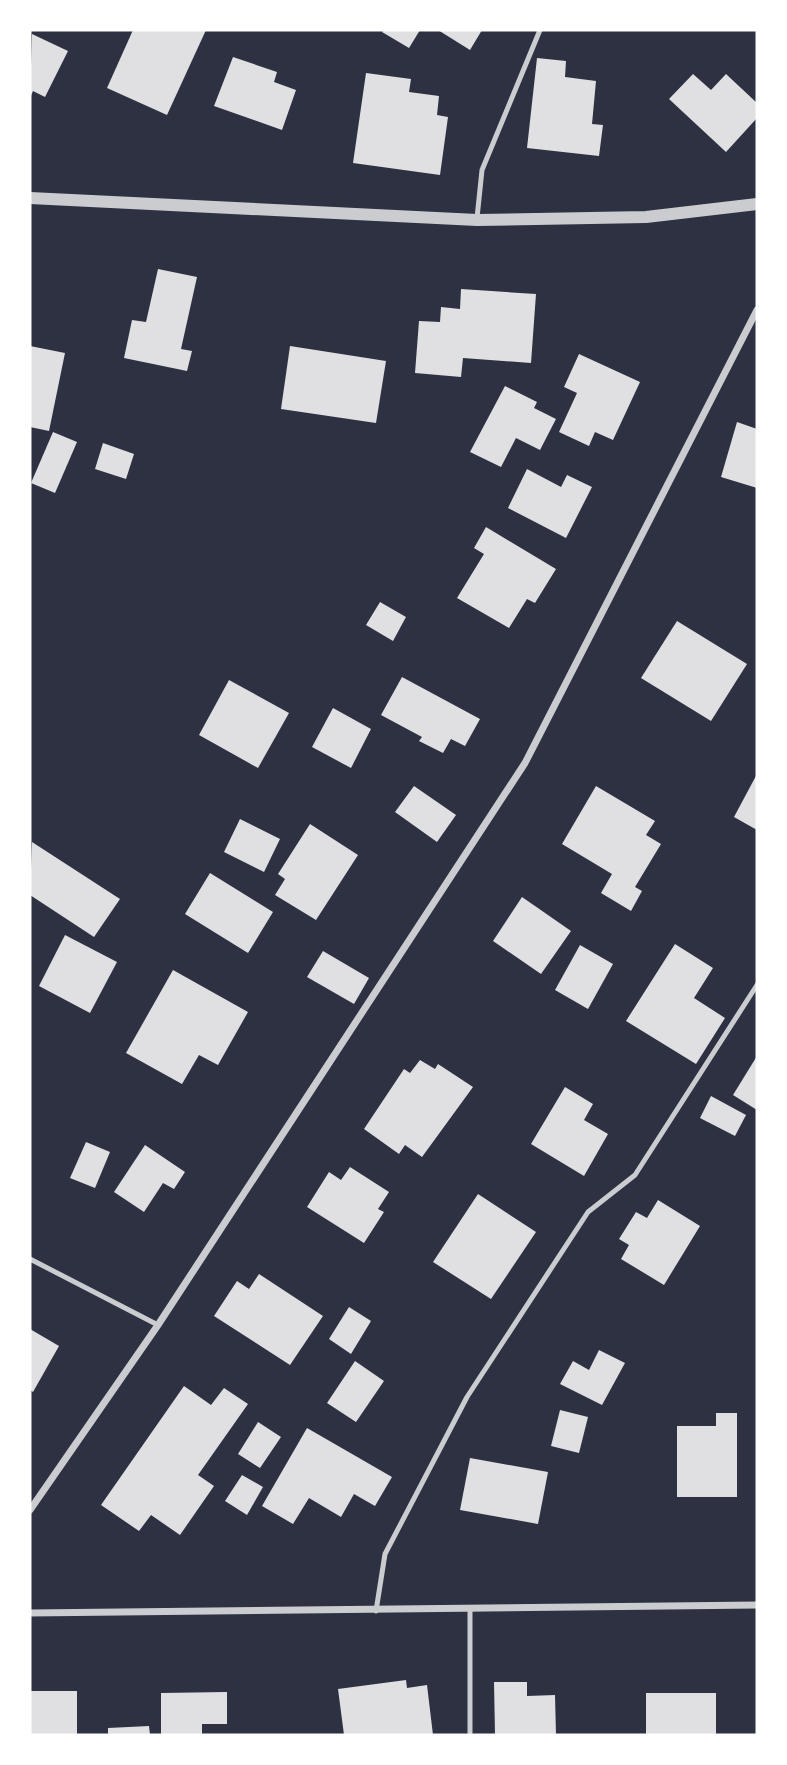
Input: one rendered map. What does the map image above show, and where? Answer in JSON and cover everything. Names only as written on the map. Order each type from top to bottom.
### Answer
[{"type":"street","points":[[30,198],[477,220],[646,217],[757,204]]},
{"type":"street","points":[[30,1510],[158,1325],[525,763],[757,310]]},
{"type":"street","points":[[30,1614],[757,1605]]},
{"type":"lane","points":[[477,220],[482,170],[540,30]]},
{"type":"lane","points":[[376,1611],[386,1554],[467,1397],[588,1212],[635,1175],[757,985]]},
{"type":"lane","points":[[30,1259],[158,1325]]},
{"type":"lane","points":[[470,1609],[470,1735]]},
{"type":"building","points":[[133,30],[206,30],[167,115],[107,88]]},
{"type":"building","points":[[420,30],[409,48],[382,32]]},
{"type":"building","points":[[438,30],[482,30],[470,50]]},
{"type":"building","points":[[32,34],[68,51],[45,97],[33,91],[30,98]]},
{"type":"building","points":[[233,57],[277,72],[274,82],[296,90],[282,130],[214,106]]},
{"type":"building","points":[[537,58],[566,61],[565,77],[596,81],[592,124],[603,125],[599,156],[527,148]]},
{"type":"building","points":[[366,73],[411,79],[409,92],[439,96],[437,115],[448,117],[440,175],[353,163]]},
{"type":"building","points":[[693,74],[711,90],[726,74],[757,103],[757,118],[726,152],[669,99]]},
{"type":"building","points":[[158,269],[197,277],[181,349],[192,351],[187,371],[124,358],[132,320],[146,322]]},
{"type":"building","points":[[461,289],[536,294],[531,363],[463,358],[461,377],[415,373],[419,321],[440,322],[441,307],[460,309]]},
{"type":"building","points":[[30,346],[65,353],[49,431],[30,427]]},
{"type":"building","points":[[290,346],[386,361],[376,423],[281,409]]},
{"type":"building","points":[[579,354],[640,382],[613,440],[595,432],[589,446],[559,432],[577,393],[564,387]]},
{"type":"building","points":[[505,386],[537,402],[534,408],[556,419],[540,450],[516,438],[501,467],[470,452]]},
{"type":"building","points":[[737,422],[757,429],[757,488],[721,477]]},
{"type":"building","points":[[53,432],[77,442],[55,493],[31,483]]},
{"type":"building","points":[[103,443],[134,454],[126,479],[95,469]]},
{"type":"building","points":[[527,469],[561,487],[567,475],[592,487],[566,538],[508,508]]},
{"type":"building","points":[[486,527],[556,569],[535,603],[527,599],[509,628],[457,598],[484,554],[474,548]]},
{"type":"building","points":[[380,602],[406,617],[393,641],[366,625]]},
{"type":"building","points":[[677,621],[747,664],[711,721],[641,678]]},
{"type":"building","points":[[402,677],[480,719],[465,746],[451,739],[443,753],[419,741],[422,737],[381,715]]},
{"type":"building","points":[[229,680],[289,713],[258,768],[199,735]]},
{"type":"building","points":[[333,708],[371,729],[351,768],[312,747]]},
{"type":"building","points":[[757,774],[757,830],[734,817]]},
{"type":"building","points":[[414,786],[456,815],[437,842],[395,812]]},
{"type":"building","points":[[596,786],[655,821],[646,835],[661,844],[635,887],[642,891],[631,911],[601,893],[612,874],[562,844]]},
{"type":"building","points":[[240,819],[280,839],[264,872],[224,852]]},
{"type":"building","points":[[310,824],[358,855],[316,920],[275,895],[285,879],[278,874]]},
{"type":"building","points":[[32,842],[120,899],[94,937],[30,895]]},
{"type":"building","points":[[210,873],[273,912],[248,953],[185,914]]},
{"type":"building","points":[[522,897],[571,931],[541,974],[493,941]]},
{"type":"building","points":[[65,935],[117,962],[90,1013],[39,986]]},
{"type":"building","points":[[675,944],[713,968],[694,998],[725,1018],[696,1064],[626,1021]]},
{"type":"building","points":[[580,945],[613,964],[588,1009],[555,990]]},
{"type":"building","points":[[323,951],[369,978],[354,1004],[307,977]]},
{"type":"building","points":[[173,970],[248,1012],[218,1065],[199,1055],[182,1084],[126,1053]]},
{"type":"building","points":[[757,1056],[757,1110],[733,1095]]},
{"type":"building","points":[[420,1060],[435,1069],[438,1064],[473,1087],[422,1157],[405,1145],[399,1154],[364,1129],[404,1069],[410,1073]]},
{"type":"building","points":[[565,1087],[593,1104],[584,1120],[608,1134],[584,1176],[531,1144]]},
{"type":"building","points":[[711,1096],[746,1115],[735,1136],[700,1118]]},
{"type":"building","points":[[86,1142],[110,1152],[95,1188],[70,1178]]},
{"type":"building","points":[[145,1145],[185,1172],[174,1189],[163,1183],[144,1212],[114,1192]]},
{"type":"building","points":[[350,1167],[389,1192],[378,1209],[384,1212],[364,1243],[307,1207],[329,1172],[341,1180]]},
{"type":"building","points":[[478,1194],[536,1232],[491,1299],[433,1262]]},
{"type":"building","points":[[658,1200],[700,1226],[664,1285],[621,1259],[629,1245],[619,1239],[636,1212],[647,1218]]},
{"type":"building","points":[[259,1274],[323,1316],[290,1365],[214,1316],[237,1281],[249,1289]]},
{"type":"building","points":[[349,1307],[371,1321],[351,1354],[329,1339]]},
{"type":"building","points":[[30,1329],[59,1346],[33,1392],[30,1390]]},
{"type":"building","points":[[599,1350],[625,1363],[602,1405],[560,1384],[573,1361],[589,1370]]},
{"type":"building","points":[[355,1361],[384,1381],[356,1422],[327,1403]]},
{"type":"building","points":[[184,1386],[211,1405],[224,1388],[248,1404],[198,1475],[214,1486],[180,1535],[151,1515],[139,1531],[101,1505]]},
{"type":"building","points":[[560,1410],[588,1417],[579,1453],[551,1446]]},
{"type":"building","points":[[716,1413],[737,1413],[737,1497],[677,1497],[677,1426],[716,1426]]},
{"type":"building","points":[[258,1422],[281,1437],[260,1468],[238,1454]]},
{"type":"building","points":[[307,1428],[392,1477],[375,1506],[354,1494],[341,1517],[309,1498],[293,1524],[262,1506]]},
{"type":"building","points":[[470,1458],[548,1472],[538,1524],[460,1510]]},
{"type":"building","points":[[242,1475],[263,1487],[247,1515],[225,1501]]},
{"type":"building","points":[[406,1680],[407,1688],[427,1685],[433,1735],[344,1735],[338,1689]]},
{"type":"building","points":[[494,1682],[527,1682],[527,1696],[555,1695],[556,1735],[495,1735]]},
{"type":"building","points":[[30,1691],[77,1691],[77,1735],[30,1735]]},
{"type":"building","points":[[227,1692],[227,1724],[202,1724],[202,1735],[161,1735],[161,1693]]},
{"type":"building","points":[[646,1693],[716,1693],[716,1735],[646,1735]]},
{"type":"building","points":[[149,1726],[150,1735],[108,1735],[108,1728]]}]
